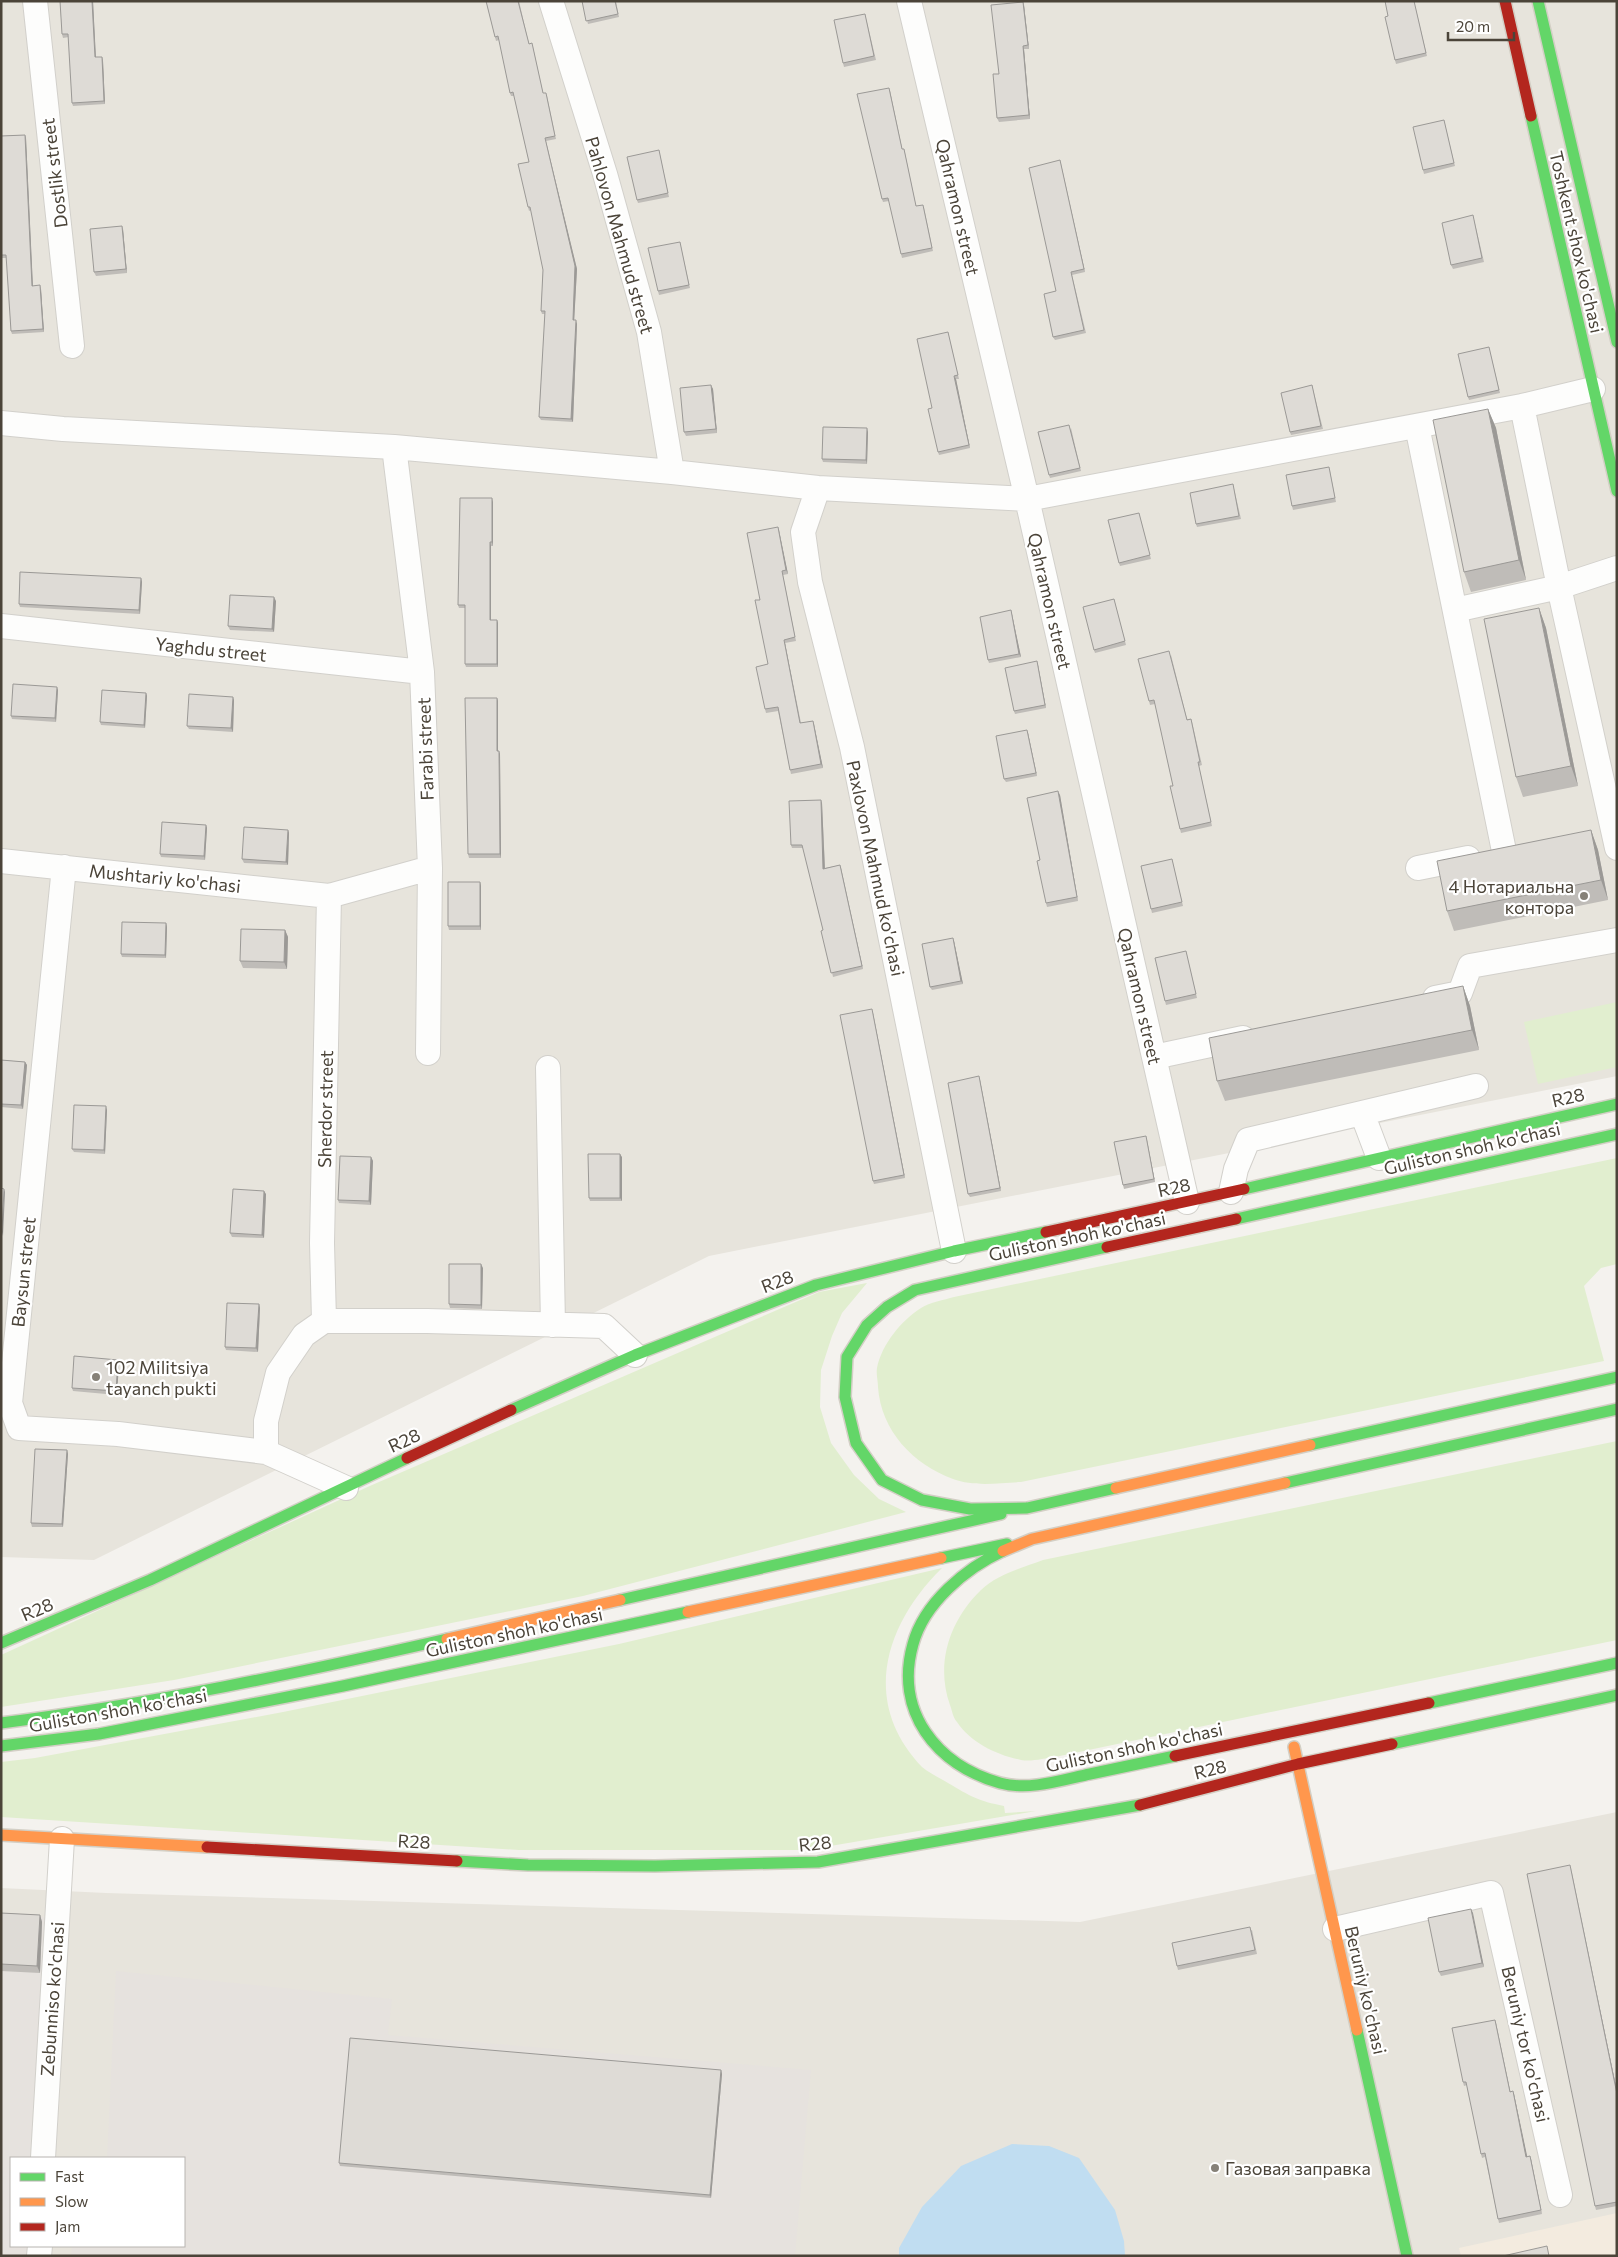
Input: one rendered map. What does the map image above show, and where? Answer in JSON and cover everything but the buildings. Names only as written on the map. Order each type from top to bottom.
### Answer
[{"type":"main road","name":"Toshkent shox ko'chasi","points":[[1505,1],[1617,491]]},
{"type":"main road","name":"Toshkent shox ko'chasi","points":[[1538,1],[1617,342]]},
{"type":"main road","name":"R28","points":[[1,1643],[150,1580],[499,1415],[635,1355],[816,1285],[954,1251],[1187,1202],[1617,1104]]},
{"type":"main road","name":"Guliston shoh ko'chasi","points":[[1027,1508],[970,1509],[922,1500],[882,1480],[856,1443],[845,1397],[847,1357],[867,1325],[887,1306],[915,1290],[1617,1134]]},
{"type":"main road","name":"Guliston shoh ko'chasi","points":[[1,1723],[95,1711],[338,1664],[1617,1377]]},
{"type":"main road","name":"Guliston shoh ko'chasi","points":[[1,1746],[99,1734],[343,1686],[1032,1539],[1617,1409]]},
{"type":"main road","name":"Guliston shoh ko'chasi","points":[[1032,1539],[994,1556],[959,1576],[932,1609],[914,1642],[909,1668],[910,1701],[919,1727],[939,1752],[972,1773],[1001,1783],[1038,1785],[1617,1663]]},
{"type":"main road","name":"R28","points":[[1,1835],[528,1865],[655,1866],[818,1862],[1140,1805],[1298,1764],[1617,1695]]},
{"type":"main road","name":"Beruniy ko'chasi","points":[[1290,1732],[1408,2256]]},
{"type":"street","name":"Dostlik street","points":[[35,1],[72,346]]},
{"type":"street","name":"Pahlovon Mahmud street","points":[[551,1],[605,174],[649,332],[672,472]]},
{"type":"street","name":"Qahramon street","points":[[909,1],[1027,499],[1187,1202]]},
{"type":"street","points":[[1,423],[394,447],[672,472],[818,488],[1027,499],[1522,406],[1593,389]]},
{"type":"street","points":[[1522,406],[1608,836]]},
{"type":"street","points":[[1417,426],[1455,610],[1513,849],[1418,868]]},
{"type":"street","name":"Farabi street","points":[[394,447],[422,672],[430,868],[428,1053]]},
{"type":"street","name":"Paxlovon Mahmud ko'chasi","points":[[818,488],[803,532],[810,582],[852,747],[954,1251]]},
{"type":"street","points":[[1455,610],[1559,587],[1617,568]]},
{"type":"street","name":"Yaghdu street","points":[[1,626],[422,672]]},
{"type":"street","name":"Mushtariy ko'chasi","points":[[1,861],[329,896]]},
{"type":"street","name":"Baysun street","points":[[64,867],[10,1403],[19,1428],[118,1434],[266,1452]]},
{"type":"street","points":[[329,896],[430,868]]},
{"type":"street","name":"Sherdor street","points":[[324,1321],[322,1243],[329,896]]},
{"type":"street","points":[[1412,1003],[1460,993],[1470,966],[1617,940]]},
{"type":"street","points":[[1154,1057],[1269,1033]]},
{"type":"street","points":[[548,1068],[552,1325]]},
{"type":"street","points":[[1231,1192],[1236,1169],[1248,1140],[1476,1086]]},
{"type":"street","points":[[1362,1113],[1379,1158]]},
{"type":"street","points":[[346,1488],[266,1452],[266,1421],[278,1373],[304,1335],[324,1321],[427,1321],[604,1326],[635,1355]]},
{"type":"street","name":"Zebunniso ko'chasi","points":[[43,2157],[62,1839]]},
{"type":"street","name":"Beruniy tor ko'chasi","points":[[1335,1929],[1491,1893],[1560,2194]]},
{"type":"shaded area","points":[[1,1],[1617,1],[1617,1076],[709,1256],[94,1560],[1,1557]]},
{"type":"shaded area","points":[[1617,1812],[1617,2256],[1,2256],[1,1888],[106,1893],[1080,1922]]},
{"type":"shaded area","points":[[1,1915],[49,1917],[36,2157],[10,2157],[10,2247],[31,2247],[31,2256],[1,2256]]},
{"type":"shaded area","points":[[116,1971],[392,1999],[388,2035],[811,2070],[795,2256],[71,2256],[72,2247],[185,2247],[185,2157],[107,2157]]},
{"type":"shaded area","points":[[1617,2213],[1617,2256],[1461,2256],[1459,2248]]},
{"type":"green space","points":[[1617,1002],[1617,1067],[1538,1084],[1524,1022]]},
{"type":"green space","points":[[1617,1158],[1617,1264],[1601,1268],[1584,1286],[1604,1361],[1021,1482],[969,1483],[938,1473],[912,1455],[902,1444],[885,1418],[880,1403],[877,1370],[883,1350],[893,1334],[906,1319],[921,1308],[933,1303],[954,1297]]},
{"type":"green space","points":[[867,1283],[842,1313],[832,1336],[821,1370],[820,1407],[831,1443],[854,1475],[879,1499],[906,1512],[583,1596],[174,1680],[1,1707],[1,1655],[372,1485],[819,1292]]},
{"type":"green space","points":[[1617,1441],[1617,1640],[1034,1760],[1012,1758],[985,1747],[963,1729],[954,1716],[946,1689],[944,1674],[948,1643],[954,1628],[970,1602],[988,1584],[1010,1572],[1043,1560]]},
{"type":"green space","points":[[942,1568],[922,1590],[906,1614],[894,1638],[887,1664],[886,1690],[891,1716],[903,1742],[922,1767],[928,1771],[974,1797],[1004,1806],[1005,1813],[1036,1811],[807,1850],[519,1850],[1,1817],[1,1762],[35,1758],[283,1712],[619,1644]]},
{"type":"water","points":[[1012,2144],[1049,2146],[1079,2158],[1115,2210],[1124,2241],[1125,2256],[899,2256],[899,2248],[922,2207],[961,2166]]},
{"type":"traffic: fast","points":[[1538,1],[1617,342]]},
{"type":"traffic: fast","points":[[1531,116],[1617,491]]},
{"type":"traffic: fast","points":[[1244,1189],[1617,1104]]},
{"type":"traffic: fast","points":[[1236,1219],[1617,1134]]},
{"type":"traffic: fast","points":[[511,1410],[635,1355],[816,1285],[954,1251],[1046,1232]]},
{"type":"traffic: fast","points":[[1107,1247],[915,1290],[887,1307],[867,1325],[847,1357],[845,1397],[856,1443],[882,1480],[922,1500],[970,1509],[1027,1508],[1116,1488]]},
{"type":"traffic: fast","points":[[1310,1445],[1617,1377]]},
{"type":"traffic: fast","points":[[1285,1483],[1617,1409]]},
{"type":"traffic: fast","points":[[1,1643],[150,1580],[407,1458]]},
{"type":"traffic: fast","points":[[620,1600],[1001,1514]]},
{"type":"traffic: fast","points":[[941,1558],[1007,1544]]},
{"type":"traffic: fast","points":[[1003,1551],[975,1567],[948,1589],[926,1615],[913,1644],[909,1668],[910,1691],[915,1713],[925,1732],[939,1749],[977,1775],[1000,1783],[1022,1786],[1057,1782],[1175,1756]]},
{"type":"traffic: fast","points":[[1,1746],[99,1734],[343,1686],[688,1612]]},
{"type":"traffic: fast","points":[[1,1723],[113,1707],[225,1687],[447,1639]]},
{"type":"traffic: fast","points":[[1429,1703],[1617,1663]]},
{"type":"traffic: fast","points":[[1392,1744],[1617,1695]]},
{"type":"traffic: fast","points":[[457,1861],[528,1865],[655,1866],[818,1862],[1140,1805]]},
{"type":"traffic: fast","points":[[1357,2030],[1407,2256]]},
{"type":"traffic: slow","points":[[1116,1488],[1310,1445]]},
{"type":"traffic: slow","points":[[1003,1551],[1032,1539],[1285,1483]]},
{"type":"traffic: slow","points":[[688,1612],[941,1558]]},
{"type":"traffic: slow","points":[[447,1639],[620,1600]]},
{"type":"traffic: slow","points":[[1294,1747],[1357,2030]]},
{"type":"traffic: slow","points":[[1,1835],[207,1847]]},
{"type":"traffic: jam","points":[[1505,1],[1531,116]]},
{"type":"traffic: jam","points":[[1046,1232],[1244,1189]]},
{"type":"traffic: jam","points":[[1107,1247],[1236,1219]]},
{"type":"traffic: jam","points":[[407,1458],[511,1410]]},
{"type":"traffic: jam","points":[[1175,1756],[1429,1703]]},
{"type":"traffic: jam","points":[[1140,1805],[1298,1764],[1392,1744]]},
{"type":"traffic: jam","points":[[207,1847],[457,1861]]},
{"type":"place","name":"4 Нотариальна контора","points":[[1584,896]]},
{"type":"place","name":"102 Militsiya tayanch pukti","points":[[96,1377]]},
{"type":"place","name":"Газовая заправка","points":[[1215,2168]]}]
